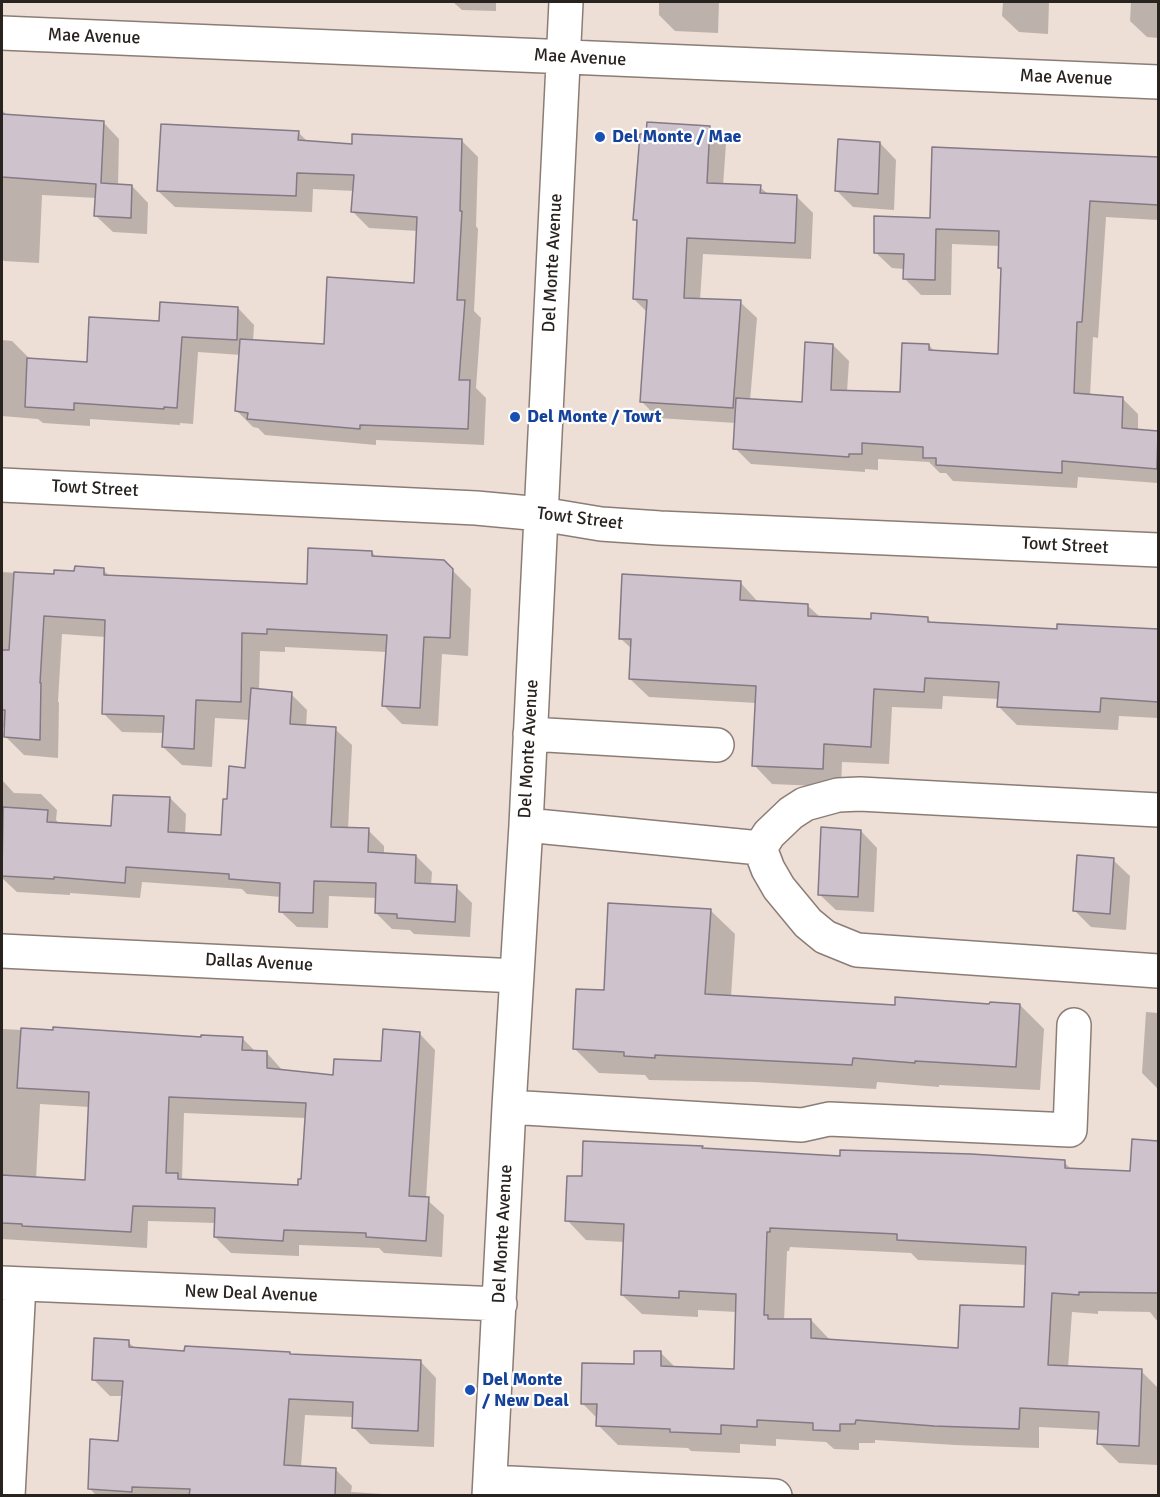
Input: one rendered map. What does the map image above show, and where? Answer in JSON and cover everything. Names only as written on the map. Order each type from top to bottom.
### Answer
[{"type":"street","name":"Del Monte Avenue","points":[[489,1489],[508,1107],[526,825],[566,2]]},
{"type":"street","name":"Mae Avenue","points":[[2,33],[1158,82]]},
{"type":"street","name":"Towt Street","points":[[2,485],[476,508],[541,514],[601,524],[660,528],[1158,550]]},
{"type":"street","points":[[530,734],[717,745]]},
{"type":"street","points":[[760,848],[780,822],[791,813],[805,804],[838,795],[860,794],[1158,810]]},
{"type":"street","points":[[526,825],[760,848]]},
{"type":"street","points":[[760,848],[779,888],[808,922],[825,937],[857,950],[1158,971]]},
{"type":"street","name":"Dallas Avenue","points":[[2,951],[517,976]]},
{"type":"street","points":[[508,1107],[802,1125],[829,1119],[1070,1130],[1074,1025]]},
{"type":"street","points":[[8,1496],[10,1284]]},
{"type":"street","name":"New Deal Avenue","points":[[10,1284],[500,1304]]},
{"type":"street","points":[[489,1489],[775,1496]]},
{"type":"building","points":[[2,114],[104,121],[101,183],[132,185],[131,218],[94,216],[96,184],[2,177]]},
{"type":"building","points":[[647,122],[710,126],[707,183],[761,185],[760,193],[797,195],[795,243],[687,238],[684,298],[741,300],[733,408],[640,402],[647,300],[633,299],[637,220],[633,220],[640,134],[646,134]]},
{"type":"building","points":[[161,124],[299,131],[298,140],[352,144],[352,134],[462,139],[460,211],[462,211],[457,300],[465,300],[459,380],[470,380],[468,429],[360,425],[360,429],[247,419],[248,413],[235,411],[240,339],[324,344],[327,277],[414,283],[417,217],[351,212],[354,175],[297,173],[296,196],[157,191]]},
{"type":"building","points":[[838,139],[880,142],[878,194],[835,191]]},
{"type":"building","points":[[932,147],[1158,157],[1158,205],[1090,201],[1082,322],[1077,322],[1074,393],[1123,397],[1122,428],[1158,431],[1157,469],[1062,461],[1062,473],[936,465],[936,458],[923,458],[923,447],[862,443],[862,454],[849,454],[849,457],[733,449],[736,398],[802,402],[805,342],[833,344],[831,390],[900,392],[902,343],[929,344],[929,350],[998,354],[1001,268],[998,268],[999,231],[936,229],[935,280],[903,279],[904,254],[874,253],[874,216],[930,218]]},
{"type":"building","points":[[160,302],[238,307],[237,340],[182,337],[177,408],[74,403],[74,410],[25,407],[27,358],[87,362],[89,317],[159,321]]},
{"type":"building","points":[[308,548],[372,551],[372,556],[444,560],[453,569],[450,638],[424,637],[420,708],[382,706],[387,635],[267,629],[267,634],[242,633],[241,702],[196,700],[194,749],[162,747],[164,716],[102,714],[105,620],[44,616],[40,683],[40,740],[4,737],[2,650],[9,650],[14,572],[54,574],[54,570],[74,571],[75,566],[104,568],[104,575],[307,584]]},
{"type":"building","points":[[622,574],[741,581],[740,600],[808,604],[808,616],[871,619],[871,613],[928,617],[928,622],[1057,629],[1057,624],[1158,629],[1158,702],[1101,698],[1100,712],[997,707],[999,682],[925,678],[924,692],[874,689],[871,747],[824,744],[823,769],[752,766],[756,686],[629,679],[631,639],[619,639]]},
{"type":"building","points":[[251,688],[292,692],[290,724],[336,727],[331,827],[369,828],[368,852],[416,855],[415,883],[457,885],[455,922],[397,918],[397,914],[375,913],[376,883],[314,881],[313,913],[279,912],[280,883],[229,879],[229,874],[126,867],[125,883],[54,877],[54,879],[2,876],[3,807],[48,810],[47,822],[111,826],[113,795],[170,797],[168,832],[221,835],[223,799],[227,799],[229,766],[245,768]]},
{"type":"building","points":[[821,827],[861,830],[858,897],[818,895]]},
{"type":"building","points":[[1077,855],[1114,858],[1110,914],[1073,911]]},
{"type":"building","points":[[608,903],[711,909],[705,994],[895,1005],[895,997],[1020,1004],[1016,1067],[853,1058],[852,1065],[655,1055],[655,1058],[624,1056],[624,1052],[573,1049],[576,989],[604,990]]},
{"type":"building","points":[[53,1027],[201,1037],[201,1035],[243,1037],[242,1050],[267,1051],[267,1068],[333,1075],[334,1059],[381,1061],[383,1029],[420,1032],[409,1196],[429,1197],[426,1241],[366,1237],[366,1233],[284,1230],[283,1241],[214,1237],[215,1208],[133,1206],[131,1232],[2,1223],[2,1175],[85,1180],[89,1092],[17,1088],[21,1028],[53,1030]],"holes":[[[169,1097],[306,1103],[301,1179],[298,1179],[298,1185],[178,1179],[178,1173],[166,1173]]]},
{"type":"building","points":[[1132,1139],[1158,1141],[1158,1293],[1079,1292],[1079,1295],[1052,1293],[1048,1365],[1142,1369],[1139,1446],[1097,1444],[1099,1412],[1020,1408],[1019,1429],[856,1420],[855,1424],[840,1424],[840,1431],[813,1430],[813,1423],[757,1420],[757,1427],[721,1425],[721,1434],[596,1426],[597,1404],[581,1404],[582,1363],[634,1364],[634,1351],[661,1351],[661,1366],[734,1369],[736,1294],[679,1291],[679,1298],[621,1295],[624,1224],[565,1221],[567,1176],[582,1176],[583,1141],[703,1146],[702,1148],[840,1156],[840,1150],[971,1154],[1065,1160],[1065,1168],[1130,1171]],"holes":[[[770,1228],[897,1234],[897,1240],[1026,1247],[1024,1307],[960,1305],[958,1348],[811,1338],[811,1319],[768,1319],[768,1315],[764,1315],[767,1232],[770,1232]]]},
{"type":"building","points":[[94,1338],[129,1340],[129,1347],[184,1351],[185,1346],[421,1360],[418,1431],[352,1428],[353,1402],[289,1399],[284,1465],[336,1468],[335,1496],[189,1496],[190,1489],[132,1487],[132,1492],[88,1489],[90,1439],[118,1441],[123,1381],[92,1380]]},
{"type":"place","name":"Del Monte / Mae","points":[[600,137]]},
{"type":"place","name":"Del Monte / Towt","points":[[515,417]]},
{"type":"place","name":"Del Monte / New Deal","points":[[470,1390]]}]
